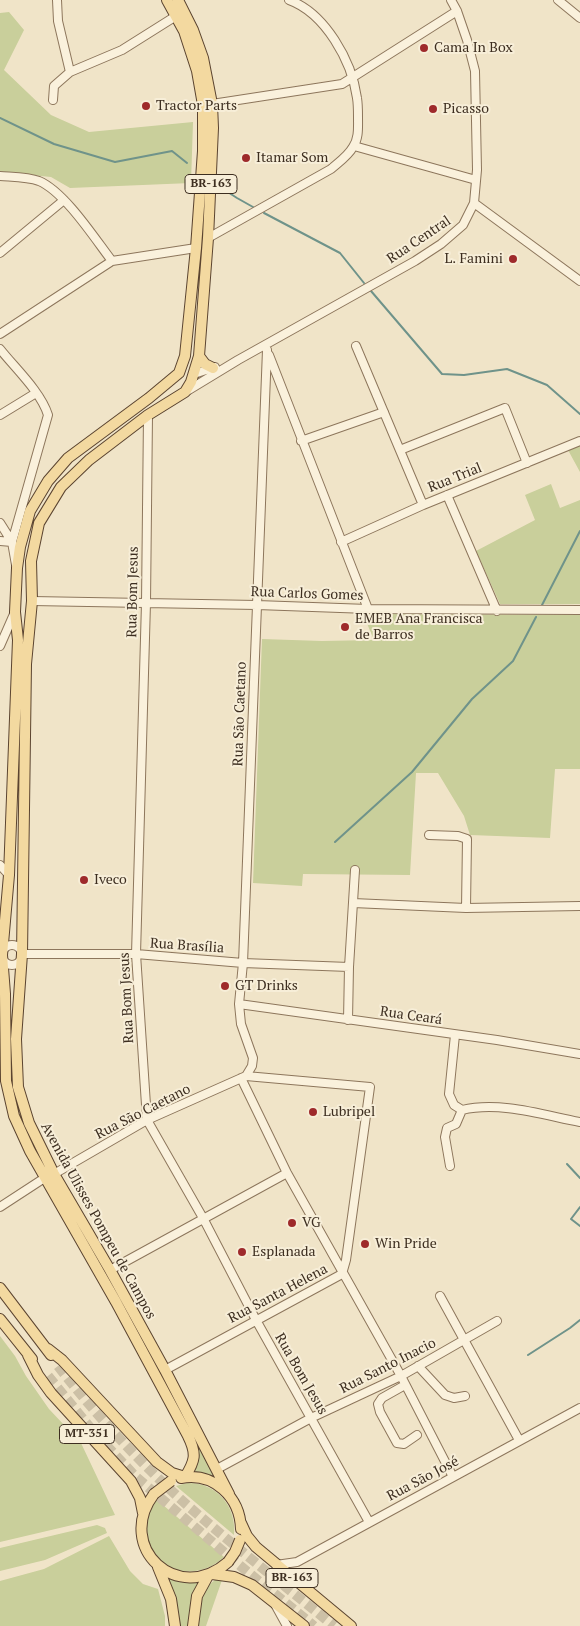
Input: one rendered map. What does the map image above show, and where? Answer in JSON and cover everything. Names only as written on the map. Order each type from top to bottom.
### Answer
[{"type":"main road","name":"BR-163","points":[[167,0],[184,31],[197,71],[204,105],[196,248],[185,356],[179,373]]},
{"type":"main road","name":"BR-163","points":[[178,0],[193,30],[203,58],[212,104],[213,128],[208,238],[199,356],[194,374],[185,392]]},
{"type":"main road","points":[[199,356],[206,364],[213,368]]},
{"type":"main road","points":[[179,373],[184,371],[194,374]]},
{"type":"main road","name":"Avenida Ulisses Pompeu de Campos","points":[[179,373],[149,398],[68,458],[48,481],[30,511],[20,547],[15,612],[18,640],[9,875],[4,889],[2,955],[6,1081],[14,1116],[30,1151],[50,1176],[110,1270],[229,1494]]},
{"type":"main road","name":"Avenida Ulisses Pompeu de Campos","points":[[184,1477],[190,1468],[194,1456],[191,1442],[50,1176],[29,1123],[18,1087],[16,1039],[22,954],[26,664],[32,601],[31,561],[39,523],[61,487],[89,460],[148,415],[185,392]]},
{"type":"main road","points":[[148,415],[146,406],[149,398]]},
{"type":"main road","points":[[15,612],[18,603],[32,601]]},
{"type":"main road","name":"MT-351","points":[[0,1288],[48,1349],[62,1360],[158,1462],[172,1473],[184,1477]]},
{"type":"main road","name":"MT-351","points":[[0,1319],[28,1355],[38,1375],[51,1393],[131,1481],[140,1498],[143,1513]]},
{"type":"main road","points":[[48,1349],[58,1366]]},
{"type":"main road","points":[[28,1355],[48,1376]]},
{"type":"main road","name":"BR-163","points":[[184,1477],[171,1481],[154,1494],[143,1513],[141,1527],[143,1542],[148,1555],[158,1566],[170,1574],[183,1578],[198,1578],[210,1574],[243,1580],[304,1626]]},
{"type":"main road","points":[[184,1477],[197,1477],[209,1480],[229,1494]]},
{"type":"main road","name":"BR-163","points":[[229,1494],[239,1510],[241,1523],[252,1542],[276,1565],[350,1626]]},
{"type":"main road","points":[[193,1626],[197,1596],[210,1574],[228,1562],[235,1552],[240,1540],[241,1523]]},
{"type":"main road","points":[[158,1566],[171,1599],[175,1626]]},
{"type":"street","points":[[57,0],[58,22],[70,72]]},
{"type":"street","points":[[208,238],[331,169],[346,157],[354,146],[358,133],[357,98],[343,53],[332,35],[301,2],[289,0]]},
{"type":"street","name":"Rua Central","points":[[194,374],[238,360],[266,348],[414,261],[441,244],[463,225],[474,203],[477,170],[475,71],[467,40],[451,0]]},
{"type":"street","points":[[558,0],[580,18]]},
{"type":"street","points":[[212,104],[342,84],[457,11]]},
{"type":"street","points":[[54,100],[54,86],[70,72],[122,50],[176,16]]},
{"type":"street","points":[[354,146],[476,180]]},
{"type":"street","points":[[0,176],[38,180],[49,187],[64,200],[112,261]]},
{"type":"street","points":[[0,253],[64,200]]},
{"type":"street","points":[[474,203],[580,281]]},
{"type":"street","points":[[0,334],[112,261],[196,248]]},
{"type":"street","points":[[356,346],[423,505]]},
{"type":"street","points":[[266,348],[368,609]]},
{"type":"street","name":"Rua São Caetano","points":[[0,1206],[147,1120],[243,1077],[252,1066],[253,1058],[241,1024],[239,1004],[243,963],[266,348]]},
{"type":"street","points":[[0,349],[36,393],[46,407],[48,415],[12,542]]},
{"type":"street","name":"Rua Central","points":[[185,392],[238,360]]},
{"type":"street","points":[[0,415],[36,393]]},
{"type":"street","points":[[400,450],[505,408],[526,463]]},
{"type":"street","points":[[302,441],[384,412]]},
{"type":"street","name":"Rua Bom Jesus","points":[[148,415],[146,603],[136,954],[147,1120],[203,1218],[256,1320],[369,1522]]},
{"type":"street","name":"Rua Trial","points":[[341,542],[423,505],[580,441]]},
{"type":"street","points":[[447,495],[496,611]]},
{"type":"street","points":[[0,523],[12,542],[17,568]]},
{"type":"street","points":[[0,542],[12,542]]},
{"type":"street","name":"Rua Carlos Gomes","points":[[32,601],[368,609],[580,610]]},
{"type":"street","points":[[1,645],[15,612]]},
{"type":"street","points":[[1,645],[10,639],[18,640]]},
{"type":"street","points":[[429,835],[458,836],[467,839],[466,908]]},
{"type":"street","points":[[0,865],[9,875]]},
{"type":"street","points":[[348,1020],[355,870]]},
{"type":"street","points":[[353,903],[466,908],[580,906]]},
{"type":"street","points":[[12,944],[20,949],[22,954],[18,963],[13,965],[5,962],[2,955],[5,948],[12,944]]},
{"type":"street","name":"Rua Brasília","points":[[22,954],[136,954],[243,963],[349,967]]},
{"type":"street","name":"Rua Ceará","points":[[239,1004],[580,1054]]},
{"type":"street","points":[[455,1035],[449,1094],[454,1105],[462,1110],[477,1106],[491,1107],[525,1111],[580,1122]]},
{"type":"street","points":[[243,1077],[287,1173],[401,1376],[453,1477]]},
{"type":"street","name":"Rua São Caetano","points":[[243,1077],[370,1087]]},
{"type":"street","name":"Rua Santa Helena","points":[[164,1370],[342,1274],[346,1260],[370,1087]]},
{"type":"street","points":[[450,1166],[445,1137],[447,1128],[456,1124],[462,1110]]},
{"type":"street","points":[[110,1270],[287,1173]]},
{"type":"street","points":[[440,1296],[519,1440]]},
{"type":"street","name":"Rua Santo Inacio","points":[[217,1469],[311,1418],[401,1376],[496,1321]]},
{"type":"street","points":[[418,1366],[445,1395],[454,1398],[465,1396]]},
{"type":"street","points":[[405,1385],[382,1398],[378,1404],[380,1412],[397,1443],[404,1444],[417,1435]]},
{"type":"street","name":"Rua São José","points":[[276,1565],[297,1562],[580,1408]]},
{"type":"street","points":[[274,1602],[287,1626]]},
{"type":"green space","points":[[9,12],[24,30],[4,70],[51,115],[89,132],[193,122],[191,183],[70,188],[51,177],[0,172],[0,13]]},
{"type":"green space","points":[[580,446],[580,472],[568,450]]},
{"type":"green space","points":[[551,484],[560,508],[580,500],[580,604],[500,604],[476,551],[535,520],[525,495]]},
{"type":"green space","points":[[363,614],[580,615],[580,769],[555,769],[550,838],[470,835],[464,816],[438,773],[416,773],[410,875],[303,874],[302,886],[253,883],[262,639],[374,640]]},
{"type":"green space","points":[[0,1336],[49,1409],[81,1443],[115,1515],[0,1542]]},
{"type":"green space","points":[[196,1440],[219,1482],[190,1475]]},
{"type":"green space","points":[[187,1483],[207,1487],[223,1498],[232,1514],[234,1535],[176,1486]]},
{"type":"green space","points":[[156,1499],[224,1557],[213,1565],[200,1570],[176,1570],[165,1564],[156,1556],[146,1531],[147,1518]]},
{"type":"green space","points":[[97,1525],[105,1528],[107,1533],[45,1560],[0,1571],[0,1548]]},
{"type":"green space","points":[[109,1536],[130,1571],[143,1584],[158,1589],[165,1616],[165,1626],[0,1626],[0,1581],[44,1569]]},
{"type":"green space","points":[[167,1576],[191,1582],[201,1580],[189,1626],[179,1626],[176,1602]]},
{"type":"green space","points":[[215,1580],[222,1580],[206,1626],[199,1626],[201,1607],[206,1589]]},
{"type":"waterway","points":[[0,118],[54,144],[115,162],[172,151],[187,163]]},
{"type":"waterway","points":[[217,185],[253,207]]},
{"type":"waterway","points":[[264,213],[340,253],[364,283]]},
{"type":"waterway","points":[[371,291],[442,374],[464,375],[507,369],[547,385],[580,414]]},
{"type":"waterway","points":[[541,607],[580,531]]},
{"type":"waterway","points":[[335,842],[412,772],[472,699],[513,661],[536,617]]},
{"type":"waterway","points":[[567,1164],[580,1178]]},
{"type":"waterway","points":[[580,1207],[571,1219],[580,1226]]},
{"type":"waterway","points":[[528,1355],[580,1320]]},
{"type":"tunnel","points":[[58,1366],[88,1403],[152,1473],[223,1536],[334,1626]]},
{"type":"tunnel","points":[[48,1376],[92,1430],[136,1477],[314,1626]]},
{"type":"place","name":"Cama In Box","points":[[424,48]]},
{"type":"place","name":"Tractor Parts","points":[[146,106]]},
{"type":"place","name":"Picasso","points":[[433,109]]},
{"type":"place","name":"Itamar Som","points":[[246,158]]},
{"type":"place","name":"L. Famini","points":[[513,259]]},
{"type":"place","name":"EMEB Ana Francisca de Barros","points":[[345,627]]},
{"type":"place","name":"Iveco","points":[[84,880]]},
{"type":"place","name":"GT Drinks","points":[[225,986]]},
{"type":"place","name":"Lubripel","points":[[313,1112]]},
{"type":"place","name":"VG","points":[[292,1223]]},
{"type":"place","name":"Win Pride","points":[[365,1244]]},
{"type":"place","name":"Esplanada","points":[[242,1252]]}]
